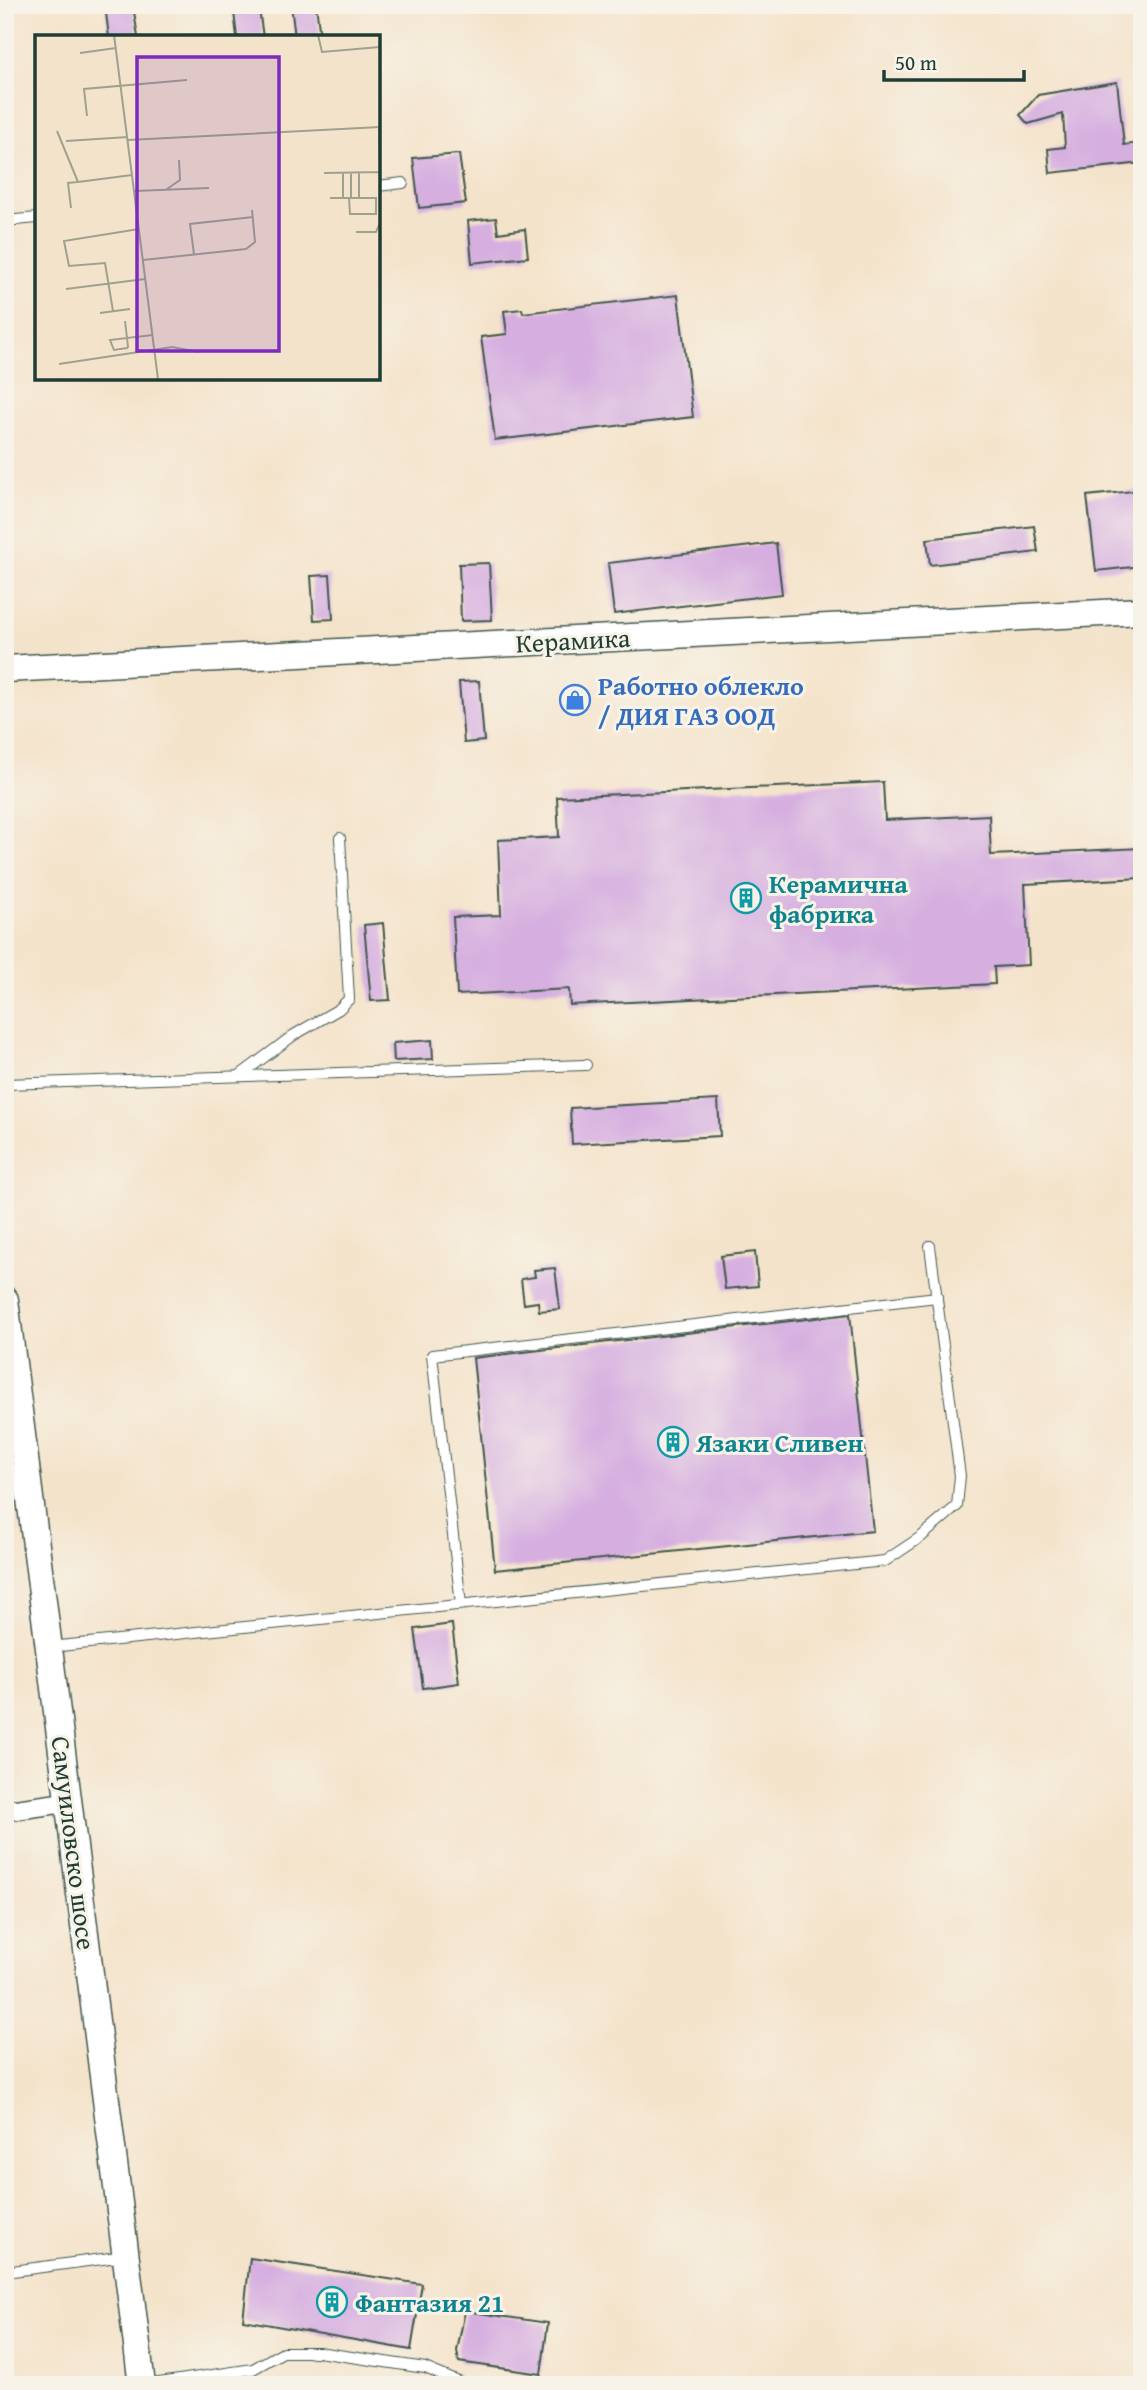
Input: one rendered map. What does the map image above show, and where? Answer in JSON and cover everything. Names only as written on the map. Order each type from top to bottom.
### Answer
[{"type":"street","name":"Керамика","points":[[5,669],[1142,611]]},
{"type":"street","name":"Самуиловско шосе","points":[[5,1300],[11,1397],[49,1647],[144,2385]]},
{"type":"street","points":[[5,1811],[69,1802]]},
{"type":"lane","points":[[380,186],[404,183]]},
{"type":"lane","points":[[5,222],[35,218]]},
{"type":"lane","points":[[238,1076],[294,1035],[339,1009],[349,999],[340,838]]},
{"type":"lane","points":[[5,1084],[586,1065]]},
{"type":"lane","points":[[49,1647],[885,1561],[921,1537],[957,1506],[960,1476],[930,1246]]},
{"type":"lane","points":[[461,1604],[432,1355],[937,1297]]},
{"type":"lane","points":[[5,2272],[126,2256]]},
{"type":"lane","points":[[144,2385],[253,2370],[283,2352],[318,2352],[425,2368],[466,2385]]},
{"type":"building","points":[[105,5],[133,5],[138,35],[109,35]]},
{"type":"building","points":[[291,5],[316,5],[320,35],[295,35]]},
{"type":"building","points":[[259,9],[263,35],[237,35],[234,12]]},
{"type":"building","points":[[1117,82],[1124,145],[1142,143],[1142,163],[1050,173],[1048,149],[1065,147],[1063,114],[1028,124],[1020,115],[1038,95]]},
{"type":"building","points":[[459,154],[466,203],[419,208],[413,158]]},
{"type":"building","points":[[496,218],[498,233],[525,229],[528,257],[472,263],[468,221]]},
{"type":"building","points":[[678,295],[693,417],[495,440],[481,337],[507,334],[504,311],[522,309],[523,313]]},
{"type":"building","points":[[1142,490],[1142,566],[1096,571],[1087,496]]},
{"type":"building","points":[[1034,526],[1038,552],[930,565],[927,539]]},
{"type":"building","points":[[776,543],[782,594],[614,614],[608,563]]},
{"type":"building","points":[[489,563],[492,620],[461,621],[459,564]]},
{"type":"building","points":[[330,575],[333,619],[314,620],[311,576]]},
{"type":"building","points":[[479,681],[484,741],[464,743],[459,682]]},
{"type":"building","name":"Керамична фабрика","points":[[883,782],[885,820],[989,815],[991,855],[1142,848],[1142,878],[1025,884],[1029,965],[994,967],[995,984],[570,1005],[569,989],[457,995],[453,917],[501,915],[498,840],[559,837],[557,797]]},
{"type":"building","points":[[383,923],[390,1000],[371,1001],[364,925]]},
{"type":"building","points":[[432,1040],[433,1059],[394,1061],[393,1043]]},
{"type":"building","points":[[718,1100],[720,1136],[572,1144],[570,1108]]},
{"type":"building","points":[[755,1252],[758,1286],[725,1289],[721,1256]]},
{"type":"building","points":[[555,1268],[560,1309],[539,1311],[538,1302],[524,1304],[521,1279],[535,1277],[534,1270]]},
{"type":"building","name":"Язаки Сливен","points":[[850,1314],[873,1531],[495,1570],[473,1358]]},
{"type":"building","points":[[452,1624],[459,1683],[423,1688],[415,1629]]},
{"type":"building","name":"Фантазия 21","points":[[250,2258],[422,2284],[411,2350],[243,2320]]},
{"type":"building","points":[[465,2311],[548,2323],[541,2374],[459,2362],[457,2351]]},
{"type":"place","name":"Работно облекло / ДИЯ ГАЗ ООД","points":[[575,700]]},
{"type":"place","name":"Керамична фабрика","points":[[746,898]]},
{"type":"place","name":"Язаки Сливен","points":[[673,1442]]},
{"type":"place","name":"Фантазия 21","points":[[332,2302]]}]
